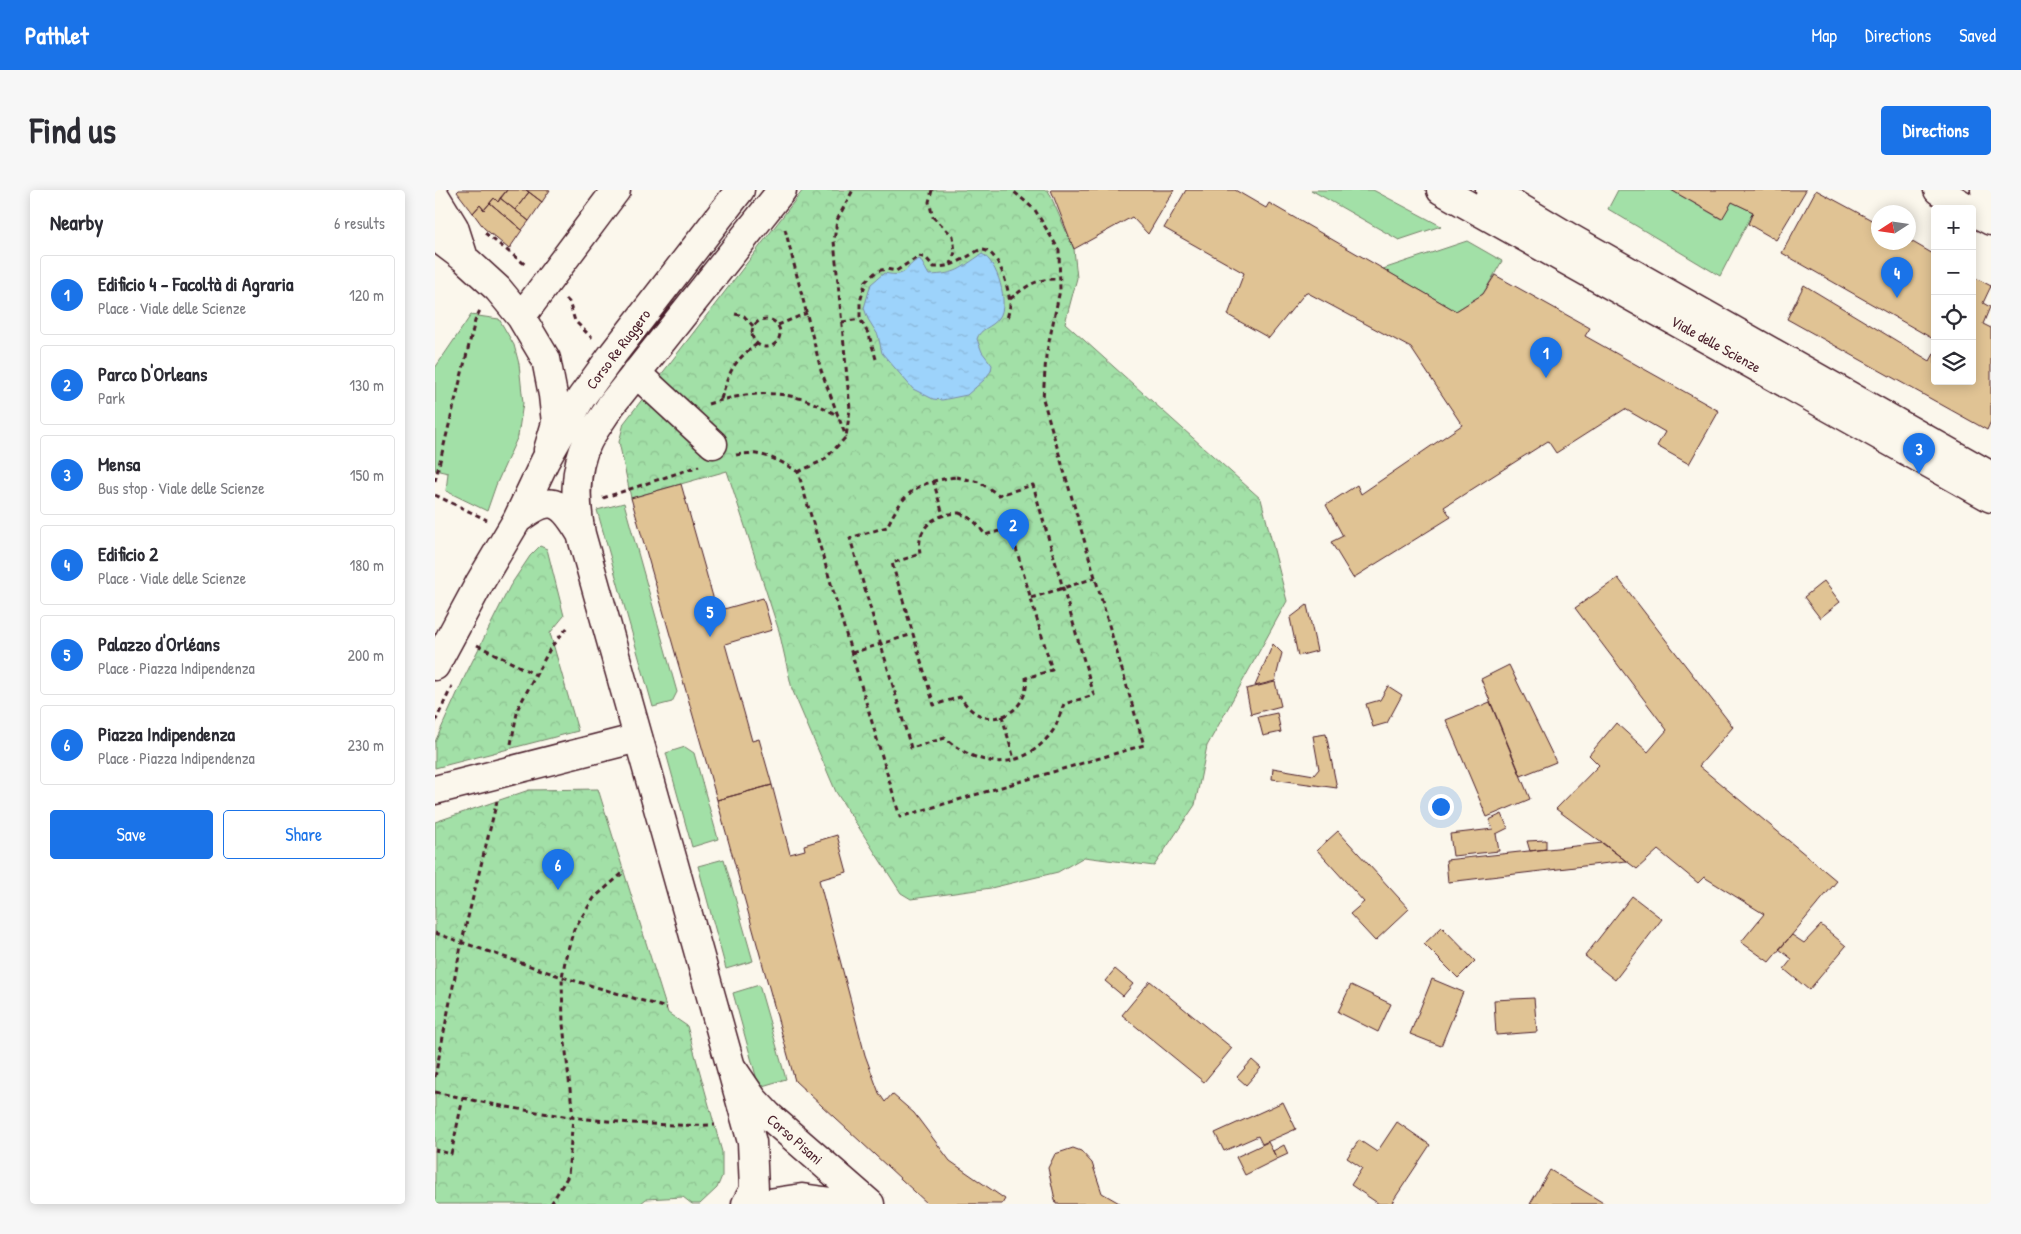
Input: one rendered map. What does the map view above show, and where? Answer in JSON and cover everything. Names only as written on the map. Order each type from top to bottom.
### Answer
[{"type":"street","points":[[521,317],[616,190]]},
{"type":"street","name":"Corso Re Ruggero","points":[[446,672],[545,460],[581,398],[740,190]]},
{"type":"street","name":"Viale delle Scienze","points":[[1441,190],[1991,498]]},
{"type":"street","name":"Viale delle Scienze","points":[[1490,190],[1572,239],[1991,476]]},
{"type":"street","points":[[1985,190],[1991,196]]},
{"type":"street","points":[[435,196],[454,227],[464,258]]},
{"type":"street","name":"Corso Re Ruggero","points":[[581,534],[576,506],[580,460],[588,440],[611,405],[775,198]]},
{"type":"street","points":[[1958,200],[1991,222]]},
{"type":"street","points":[[435,236],[464,258],[498,289],[521,317],[546,359],[556,423],[545,460]]},
{"type":"street","points":[[636,373],[719,451]]},
{"type":"street","points":[[512,528],[535,507],[549,503],[559,506],[569,514],[581,534],[752,1142],[754,1190],[746,1204]]},
{"type":"street","points":[[435,790],[639,738]]},
{"type":"street","name":"Corso Pisani","points":[[730,1065],[753,1099],[769,1116],[869,1204]]},
{"type":"street","points":[[762,1204],[802,1198],[846,1204]]},
{"type":"path","points":[[798,472],[825,460],[846,437],[850,409],[834,241],[837,220],[853,190]]},
{"type":"path","points":[[932,190],[929,202],[933,217],[953,236],[955,252],[951,265]]},
{"type":"path","points":[[576,506],[719,451],[750,452],[780,460],[798,472],[899,817],[1144,745],[1043,399],[1046,356],[1060,290],[1059,250],[1035,210],[1012,190]]},
{"type":"path","points":[[775,198],[782,218],[821,370],[846,437]]},
{"type":"path","points":[[876,359],[869,335],[859,320],[860,302],[867,281],[877,271],[886,269],[896,271],[906,266],[912,258],[919,256],[925,258],[933,267],[951,265],[979,250],[986,250],[993,254],[1004,274],[1010,299],[1007,319]]},
{"type":"path","points":[[1010,299],[1024,287],[1045,278],[1059,279]]},
{"type":"path","points":[[435,481],[475,321],[482,307],[498,289]]},
{"type":"path","points":[[778,325],[807,313]]},
{"type":"path","points":[[735,314],[744,316],[753,326]]},
{"type":"path","points":[[765,318],[778,325],[780,335],[776,344],[766,348],[757,344],[751,334],[756,322],[765,318]]},
{"type":"path","points":[[842,322],[859,320]]},
{"type":"path","points":[[721,400],[730,370],[746,352],[757,344]]},
{"type":"path","points":[[682,416],[698,407],[736,395],[767,392],[801,397],[820,404],[838,416]]},
{"type":"path","points":[[956,477],[979,482],[999,495],[1033,485],[1063,588],[1094,695],[1064,704],[1053,731],[1037,748],[1014,759],[999,762],[977,759],[959,750],[945,738],[911,748],[851,538],[887,527],[896,508],[912,491],[933,480],[956,477]]},
{"type":"path","points":[[933,480],[943,515]]},
{"type":"path","points":[[435,495],[512,528]]},
{"type":"path","points":[[959,514],[970,517],[979,525],[985,535],[1010,528],[1031,598],[1052,670],[1026,678],[1026,693],[1021,703],[1014,711],[1002,716],[994,718],[983,717],[973,712],[961,697],[934,705],[892,563],[920,554],[921,536],[927,525],[936,518],[943,515],[959,514]]},
{"type":"path","points":[[1031,598],[1095,578]]},
{"type":"path","points":[[435,1077],[462,941],[505,772],[519,708],[551,647],[568,628]]},
{"type":"path","points":[[851,653],[913,634]]},
{"type":"path","points":[[473,644],[535,675]]},
{"type":"path","points":[[435,722],[446,672]]},
{"type":"path","points":[[1002,716],[1014,759]]},
{"type":"path","points":[[551,1204],[568,1176],[573,1117],[563,1024],[562,978],[565,956],[574,929],[594,898],[625,871]]},
{"type":"path","points":[[435,933],[562,978],[667,1008]]},
{"type":"path","points":[[435,1092],[522,1111],[686,1126],[715,1125]]},
{"type":"path","points":[[435,1150],[451,1154],[463,1098]]},
{"type":"green space","points":[[803,190],[1048,190],[1074,249],[1077,278],[1065,323],[1261,499],[1287,601],[1207,746],[1195,805],[1154,866],[1084,857],[1058,872],[991,888],[911,899],[901,893],[836,792],[792,689],[779,631],[727,471],[631,498],[619,442],[624,423]]},
{"type":"green space","points":[[1311,190],[1373,190],[1441,226],[1399,240]]},
{"type":"green space","points":[[1618,190],[1671,190],[1721,219],[1732,202],[1753,212],[1720,276],[1608,209]]},
{"type":"green space","points":[[1467,241],[1502,261],[1483,294],[1456,311],[1383,269]]},
{"type":"green space","points":[[471,315],[499,319],[514,345],[519,364],[523,403],[518,436],[496,485],[487,511],[446,491],[448,473],[435,470],[435,368]]},
{"type":"green space","points":[[624,503],[677,692],[672,702],[653,707],[597,510]]},
{"type":"green space","points":[[540,546],[547,549],[564,616],[550,633],[578,731],[435,768],[435,742],[465,676],[510,586],[530,556]]},
{"type":"green space","points":[[685,747],[694,753],[718,839],[692,847],[666,753]]},
{"type":"green space","points":[[598,789],[668,1013],[687,1026],[722,1152],[722,1176],[717,1188],[700,1204],[692,1204],[683,1197],[646,1199],[640,1204],[435,1204],[435,822],[529,790]]},
{"type":"green space","points":[[724,859],[753,961],[726,969],[698,866]]},
{"type":"green space","points":[[759,985],[786,1079],[759,1087],[733,993]]},
{"type":"water","points":[[982,254],[993,265],[997,274],[1003,303],[999,318],[981,332],[977,339],[982,352],[992,365],[991,371],[967,395],[942,400],[933,399],[913,389],[882,353],[878,335],[868,319],[864,308],[871,284],[884,273],[903,273],[915,261],[920,259],[929,275],[958,270]]},
{"type":"building","points":[[459,190],[507,190],[498,202],[494,198],[484,210],[480,205],[473,213],[457,192]]},
{"type":"building","points":[[507,190],[526,190],[529,192],[515,210],[500,198]]},
{"type":"building","points":[[526,190],[550,190],[542,202]]},
{"type":"building","points":[[1051,190],[1174,190],[1148,234],[1132,217],[1074,249]]},
{"type":"building","points":[[1186,190],[1235,190],[1266,208],[1269,203],[1456,311],[1483,294],[1495,275],[1590,328],[1585,336],[1719,411],[1689,464],[1657,446],[1665,432],[1625,409],[1556,453],[1548,441],[1444,507],[1451,517],[1353,578],[1331,542],[1343,536],[1326,505],[1357,485],[1361,494],[1462,425],[1411,348],[1306,292],[1269,338],[1228,315],[1244,273],[1164,228]]},
{"type":"building","points":[[1671,190],[1806,190],[1776,240],[1748,224],[1753,212],[1732,202],[1722,219]]},
{"type":"building","points":[[1816,190],[1871,220],[1871,250],[1916,250],[1916,244],[1931,253],[1931,338],[1782,253]]},
{"type":"building","points":[[529,192],[542,202],[529,221],[515,210]]},
{"type":"building","points":[[494,198],[498,202],[500,198],[529,221],[522,230],[490,203]]},
{"type":"building","points":[[490,203],[522,230],[509,249],[484,228],[473,213],[480,205],[484,210]]},
{"type":"building","points":[[1976,278],[1991,286],[1983,303],[1990,307],[1983,324],[1991,328],[1991,421],[1987,430],[1787,319],[1804,285],[1930,361],[1931,359],[1931,385],[1976,385]]},
{"type":"building","points":[[681,484],[717,611],[763,598],[772,630],[725,644],[752,741],[759,739],[772,785],[717,800],[631,498]]},
{"type":"building","points":[[1618,578],[1733,727],[1699,766],[1837,881],[1769,962],[1741,942],[1764,914],[1704,877],[1698,883],[1658,850],[1637,869],[1556,809],[1599,765],[1589,755],[1616,723],[1648,752],[1667,730],[1575,608]]},
{"type":"building","points":[[1824,581],[1840,602],[1820,618],[1804,597]]},
{"type":"building","points":[[1307,605],[1317,651],[1298,656],[1290,618]]},
{"type":"building","points":[[1273,644],[1282,653],[1275,681],[1255,686]]},
{"type":"building","points":[[1509,665],[1556,762],[1521,776],[1481,679]]},
{"type":"building","points":[[1275,682],[1281,706],[1251,714],[1246,689]]},
{"type":"building","points":[[1388,686],[1402,695],[1387,723],[1373,727],[1366,704],[1380,700]]},
{"type":"building","points":[[1490,702],[1530,799],[1487,817],[1446,720]]},
{"type":"building","points":[[1277,713],[1281,732],[1263,736],[1258,717]]},
{"type":"building","points":[[1326,734],[1337,788],[1272,779],[1273,768],[1314,775],[1319,769],[1313,736]]},
{"type":"building","points":[[772,785],[790,854],[805,850],[804,845],[837,835],[847,872],[819,880],[865,1055],[879,1093],[885,1102],[892,1094],[914,1113],[950,1161],[1005,1199],[1002,1204],[928,1204],[795,1081],[717,800]]},
{"type":"building","points":[[1502,814],[1508,828],[1496,834],[1499,851],[1453,856],[1450,834],[1493,829],[1489,820]]},
{"type":"building","points":[[1338,831],[1409,909],[1375,941],[1350,914],[1364,902],[1317,850]]},
{"type":"building","points":[[1546,840],[1546,849],[1530,851],[1527,841]]},
{"type":"building","points":[[1603,843],[1626,861],[1448,882],[1446,860]]},
{"type":"building","points":[[1632,896],[1662,919],[1615,980],[1585,956]]},
{"type":"building","points":[[1821,925],[1846,946],[1809,990],[1784,969],[1792,959],[1779,949],[1792,935],[1804,943]]},
{"type":"building","points":[[1442,927],[1475,961],[1458,978],[1424,944]]},
{"type":"building","points":[[1115,969],[1133,984],[1123,996],[1105,981]]},
{"type":"building","points":[[1432,979],[1463,992],[1441,1046],[1410,1034]]},
{"type":"building","points":[[1150,981],[1232,1048],[1204,1082],[1122,1015]]},
{"type":"building","points":[[1351,985],[1391,1004],[1378,1032],[1338,1012]]},
{"type":"building","points":[[1534,998],[1537,1032],[1496,1035],[1494,1000]]},
{"type":"building","points":[[1252,1060],[1261,1068],[1246,1085],[1237,1077]]},
{"type":"building","points":[[1283,1102],[1296,1129],[1262,1144],[1258,1136],[1224,1151],[1215,1133]]},
{"type":"building","points":[[1397,1122],[1430,1145],[1391,1204],[1379,1204],[1351,1185],[1362,1168],[1347,1158],[1359,1140],[1377,1152]]},
{"type":"building","points":[[1268,1142],[1277,1159],[1245,1175],[1236,1157]]},
{"type":"building","points":[[1284,1145],[1288,1154],[1277,1159],[1273,1151]]},
{"type":"building","points":[[1073,1148],[1081,1151],[1092,1163],[1102,1193],[1121,1204],[1056,1204],[1048,1168],[1055,1154]]},
{"type":"building","points":[[1550,1170],[1605,1204],[1530,1204]]},
{"type":"place","name":"Edificio 2","points":[[1897,298]]},
{"type":"place","name":"Edificio 4 - Facoltà di Agraria","points":[[1546,378]]},
{"type":"place","name":"Mensa","points":[[1919,474]]},
{"type":"place","name":"Parco D'Orleans","points":[[1013,550]]},
{"type":"place","name":"Palazzo d'Orléans","points":[[710,637]]},
{"type":"place","name":"Piazza Indipendenza","points":[[558,890]]}]
